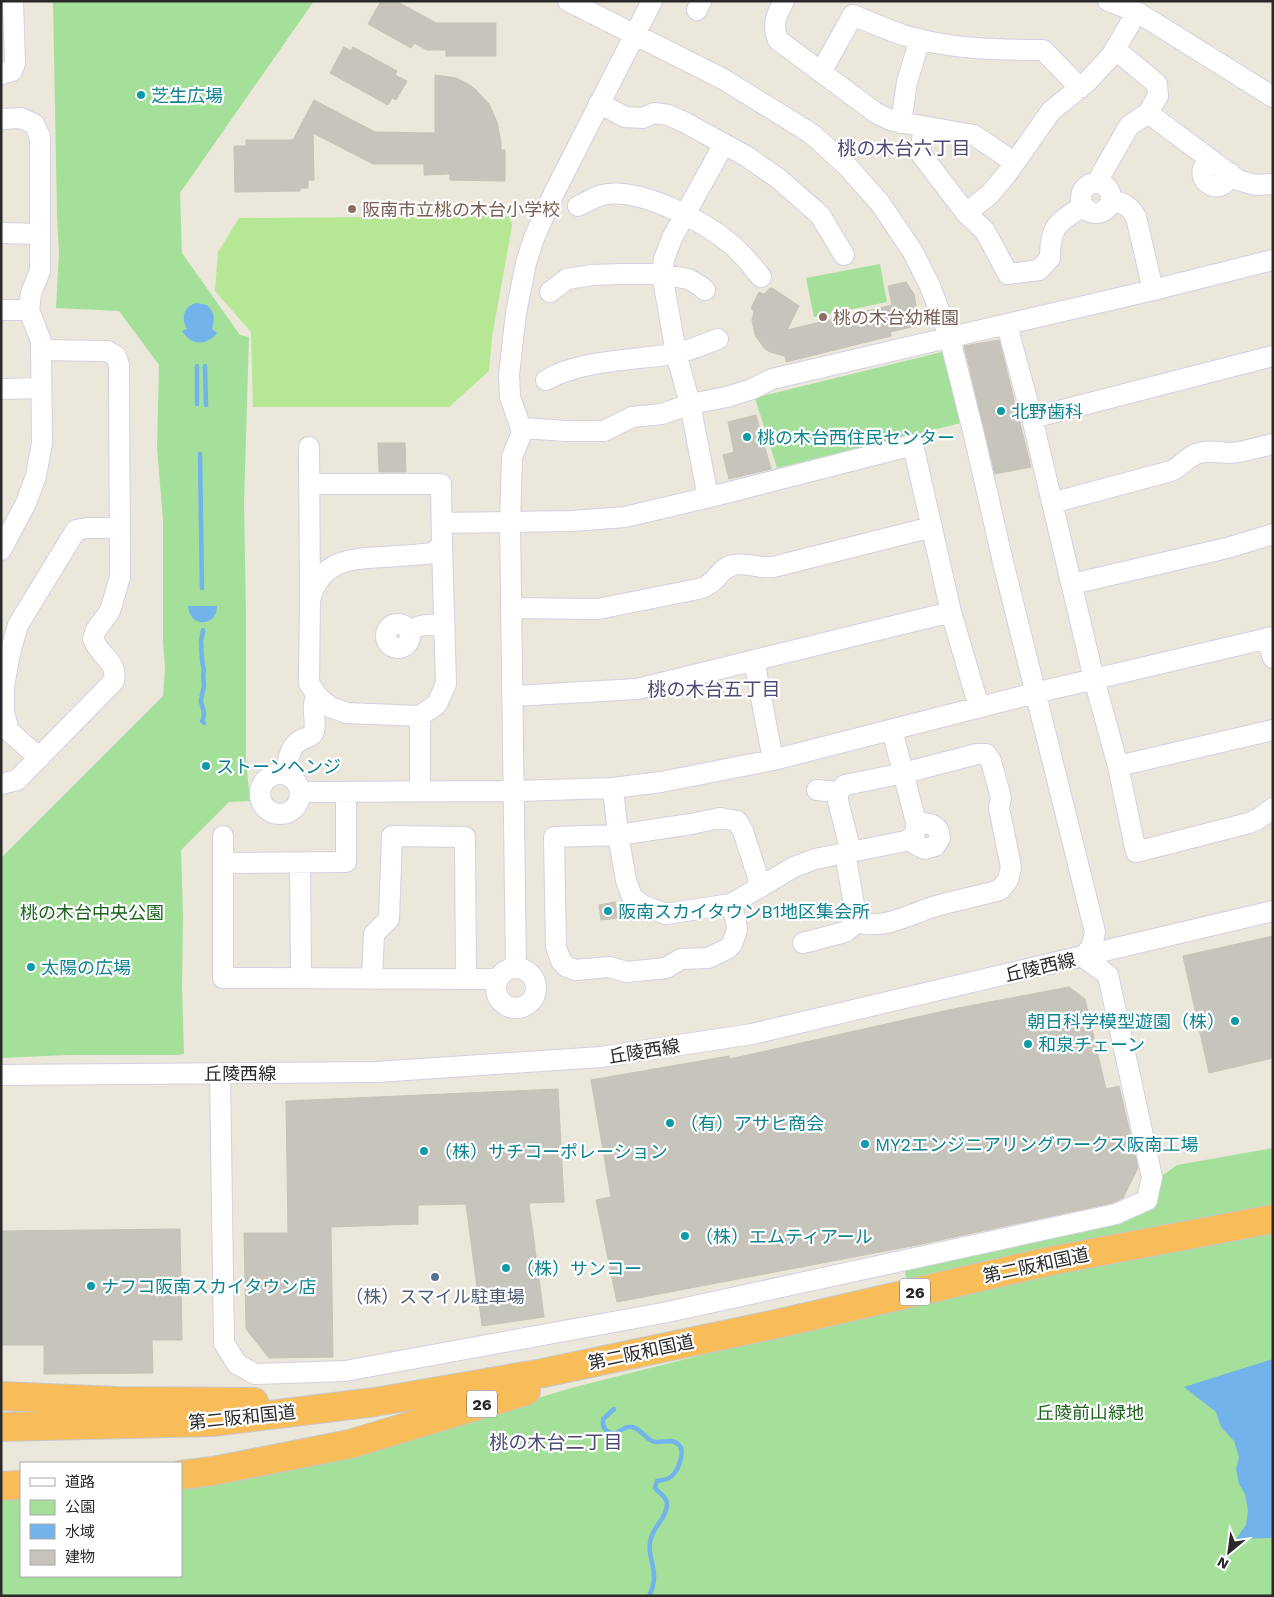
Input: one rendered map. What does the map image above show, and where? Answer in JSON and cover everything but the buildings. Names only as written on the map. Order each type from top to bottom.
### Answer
[{"type":"highway","name":"第二阪和国道","points":[[1,1427],[212,1422],[375,1402],[543,1373],[780,1323],[1050,1261],[1273,1219]]},
{"type":"highway","name":"26","points":[[182,1475],[214,1471],[350,1444],[549,1384],[780,1323]]},
{"type":"highway","name":"26","points":[[1,1396],[116,1401],[241,1402],[316,1396],[375,1402]]},
{"type":"highway","points":[[1,1486],[20,1485]]},
{"type":"street","points":[[1,74],[12,71],[15,63],[13,1]]},
{"type":"street","points":[[220,1074],[224,1343],[237,1364],[255,1374],[345,1371],[672,1310],[1116,1214],[1147,1200],[1152,1177],[1108,975],[1083,957],[1092,946],[1095,932],[1003,562],[950,338],[930,286],[913,252],[880,204],[847,166],[812,134],[722,79],[568,1]]},
{"type":"street","points":[[516,968],[514,696],[510,523],[512,457],[521,435],[521,428],[510,397],[509,374],[516,313],[526,263],[545,210],[652,1]]},
{"type":"street","points":[[1108,1],[1137,12],[1273,97]]},
{"type":"street","points":[[777,3],[774,31],[778,40],[876,113],[893,122],[974,136],[1014,162]]},
{"type":"street","points":[[966,213],[989,195],[1051,110],[1080,88],[1111,56],[1137,12]]},
{"type":"street","points":[[821,72],[853,15],[904,35],[946,45],[993,50],[1044,50],[1080,88]]},
{"type":"street","points":[[901,123],[908,82],[920,39]]},
{"type":"street","points":[[1098,183],[1129,126],[1148,113],[1158,96],[1157,84],[1115,49]]},
{"type":"street","points":[[599,103],[625,117],[643,118],[654,113],[668,115],[746,156],[779,179],[820,215],[844,255]]},
{"type":"street","points":[[1148,113],[1238,180],[1255,185],[1273,184]]},
{"type":"street","points":[[1,119],[21,118],[34,124],[40,138],[40,271],[31,293],[29,310],[40,340],[41,350],[42,443],[36,476],[26,503],[1,550]]},
{"type":"street","points":[[924,127],[920,153],[966,213],[985,231],[1008,274],[1039,270],[1050,258],[1050,239],[1056,226],[1083,206]]},
{"type":"street","points":[[708,498],[690,404],[676,353],[662,274],[664,259],[672,238],[724,144]]},
{"type":"street","points":[[1098,183],[1110,192],[1111,201],[1106,209],[1096,213],[1090,212],[1083,206],[1080,200],[1083,189],[1087,185],[1098,183]]},
{"type":"street","points":[[578,206],[603,195],[624,194],[654,202],[685,214],[733,246],[761,277]]},
{"type":"street","points":[[1111,201],[1123,203],[1131,208],[1136,217],[1153,290]]},
{"type":"street","points":[[1,233],[40,234]]},
{"type":"street","points":[[521,428],[568,432],[604,431],[632,418],[662,414],[690,404],[752,389],[772,379],[1007,325],[1273,260]]},
{"type":"street","points":[[550,292],[567,279],[593,274],[662,274],[699,284],[705,290]]},
{"type":"street","points":[[1,310],[29,310]]},
{"type":"street","points":[[1007,325],[1032,418],[1094,679],[1118,766],[1136,852],[1249,823],[1273,808]]},
{"type":"street","points":[[546,380],[555,375],[581,367],[676,353],[718,339]]},
{"type":"street","points":[[1,784],[17,780],[114,681],[116,673],[114,666],[96,648],[93,639],[96,630],[110,611],[120,577],[119,365],[116,356],[108,351],[41,350]]},
{"type":"street","points":[[1032,418],[1273,356]]},
{"type":"street","points":[[1,389],[41,388]]},
{"type":"street","points":[[1052,503],[1171,471],[1198,453],[1208,451],[1238,452],[1273,444]]},
{"type":"street","points":[[442,523],[510,523],[625,517],[708,498],[913,445],[951,612],[979,707]]},
{"type":"street","points":[[309,447],[309,484],[310,599],[309,683],[317,696],[330,708],[347,713],[420,716],[437,704],[446,684],[441,484],[309,484]]},
{"type":"street","points":[[512,608],[598,609],[698,589],[708,585],[724,568],[733,565],[773,567],[932,527]]},
{"type":"street","points":[[39,758],[9,731],[4,713],[4,686],[18,625],[76,530],[120,528]]},
{"type":"street","points":[[1072,584],[1227,548],[1273,534]]},
{"type":"street","points":[[310,599],[314,588],[329,569],[349,559],[433,553],[442,545]]},
{"type":"street","points":[[514,696],[638,689],[951,612]]},
{"type":"street","points":[[410,633],[414,628],[423,625],[445,626]]},
{"type":"street","points":[[300,792],[515,791],[613,788],[661,782],[773,760],[1035,693],[1270,638],[1273,658]]},
{"type":"street","points":[[754,660],[773,760]]},
{"type":"street","points":[[286,775],[291,751],[296,742],[311,735],[314,731],[313,707],[317,696]]},
{"type":"street","points":[[420,716],[420,791]]},
{"type":"street","points":[[613,788],[618,835],[626,880],[632,897],[644,906],[666,914],[731,904],[794,867],[815,859],[906,841],[914,830],[904,773],[892,730]]},
{"type":"street","points":[[1118,766],[1273,730]]},
{"type":"street","points":[[803,943],[845,932],[857,922],[878,925],[897,921],[923,910],[1000,890],[1008,880],[1011,867],[998,808],[1001,798],[991,761],[986,754],[977,754],[904,773],[846,784],[838,792],[857,922]]},
{"type":"street","points":[[279,774],[286,775],[297,783],[300,792],[295,808],[284,814],[271,813],[262,804],[259,791],[266,779],[279,774]]},
{"type":"street","points":[[817,790],[838,792]]},
{"type":"street","points":[[223,863],[346,862],[346,792]]},
{"type":"street","points":[[731,904],[737,930],[732,944],[727,949],[708,958],[681,959],[666,968],[627,972],[609,967],[576,970],[567,967],[561,961],[556,947],[554,837],[618,835],[720,818],[737,821],[743,831],[760,887]]},
{"type":"street","points":[[223,836],[223,978],[498,979]]},
{"type":"street","points":[[372,978],[374,934],[389,919],[392,836],[401,836],[465,837],[466,979]]},
{"type":"street","points":[[300,863],[301,978]]},
{"type":"street","name":"丘陵西線","points":[[1,1075],[377,1072],[601,1057],[752,1034],[1273,911]]},
{"type":"street","points":[[516,968],[529,973],[534,978],[536,985],[534,997],[528,1005],[514,1009],[504,1005],[496,993],[496,986],[502,973],[508,969],[516,968]]},
{"type":"green space","name":"桃の木台中央公園","points":[[53,1],[314,1],[180,193],[182,253],[240,335],[249,337],[244,503],[246,759],[250,801],[229,802],[181,850],[184,1054],[177,1055],[68,1055],[1,1058],[1,858],[163,696],[165,669],[163,641],[163,521],[157,447],[159,365],[119,311],[56,308],[59,253]]},
{"type":"green space","points":[[510,216],[512,226],[492,337],[489,371],[449,407],[253,407],[251,332],[215,291],[218,252],[239,218]]},
{"type":"green space","points":[[880,264],[887,302],[814,317],[806,278]]},
{"type":"green space","points":[[946,351],[961,423],[777,468],[754,395],[762,396]]},
{"type":"green space","name":"丘陵前山緑地","points":[[1273,1148],[1273,1596],[1,1596],[1,1495],[20,1494],[20,1577],[182,1577],[182,1482],[500,1409],[575,1387],[911,1302],[904,1266],[1150,1206],[1160,1189],[1162,1176],[1177,1165]]},
{"type":"water","points":[[196,303],[207,305],[212,311],[214,322],[212,329],[217,333],[209,340],[199,343],[194,342],[182,331],[187,329],[184,313],[188,307]]},
{"type":"water","points":[[188,606],[217,606],[216,613],[212,619],[199,622],[190,615]]},
{"type":"water","points":[[1273,1359],[1273,1538],[1236,1539],[1246,1525],[1248,1511],[1245,1494],[1239,1484],[1236,1469],[1239,1457],[1234,1441],[1221,1427],[1216,1412],[1184,1387]]},
{"type":"waterway","points":[[197,366],[197,404]]},
{"type":"waterway","points":[[205,366],[206,405]]},
{"type":"waterway","points":[[200,454],[202,588]]},
{"type":"waterway","points":[[203,630],[201,642],[204,686],[201,702],[204,714],[202,721],[204,723]]},
{"type":"waterway","points":[[614,1409],[603,1419],[603,1425],[607,1431],[615,1434],[625,1428],[632,1427],[652,1441],[675,1442],[681,1447],[682,1452],[675,1472],[668,1479],[657,1481],[655,1488],[664,1496],[667,1508],[651,1538],[650,1552],[654,1579],[649,1596]]},
{"type":"place","name":"芝生広場","points":[[141,95]]},
{"type":"place","name":"阪南市立桃の木台小学校","points":[[352,209]]},
{"type":"place","name":"桃の木台幼稚園","points":[[823,317]]},
{"type":"place","name":"北野歯科","points":[[1001,411]]},
{"type":"place","name":"桃の木台西住民センター","points":[[747,437]]},
{"type":"place","name":"ストーンヘンジ","points":[[206,766]]},
{"type":"place","name":"阪南スカイタウンB1地区集会所","points":[[608,911]]},
{"type":"place","name":"太陽の広場","points":[[31,967]]},
{"type":"place","name":"朝日科学模型遊園（株）","points":[[1235,1021]]},
{"type":"place","name":"和泉チェーン","points":[[1028,1044]]},
{"type":"place","name":"（有）アサヒ商会","points":[[670,1123]]},
{"type":"place","name":"MY2エンジニアリングワークス阪南工場","points":[[865,1144]]},
{"type":"place","name":"（株）サチコーポレーション","points":[[424,1151]]},
{"type":"place","name":"（株）エムティアール","points":[[685,1236]]},
{"type":"place","name":"（株）サンコー","points":[[506,1268]]},
{"type":"place","name":"（株）スマイル駐車場","points":[[435,1277]]},
{"type":"place","name":"ナフコ阪南スカイタウン店","points":[[91,1286]]},
{"type":"district","name":"桃の木台六丁目","points":[[904,148]]},
{"type":"district","name":"桃の木台五丁目","points":[[714,689]]},
{"type":"district","name":"桃の木台二丁目","points":[[556,1442]]}]
